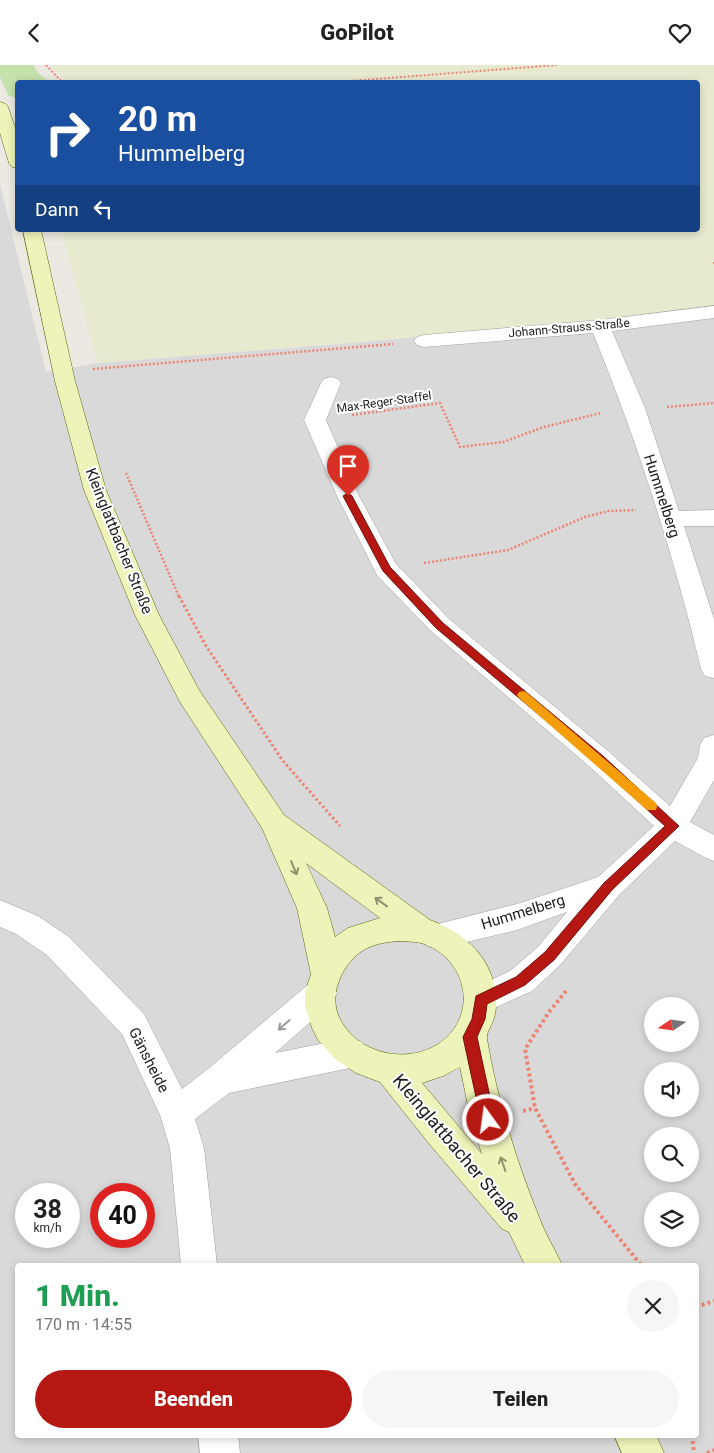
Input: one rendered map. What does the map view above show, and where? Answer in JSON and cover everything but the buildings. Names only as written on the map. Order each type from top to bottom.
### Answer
[{"type":"street","points":[[0,107],[15,154]]},
{"type":"street","name":"Kleinglattbacher Straße","points":[[32,232],[65,381],[99,499],[147,615],[189,695],[274,823],[312,908],[321,943],[322,1009],[327,1026],[337,1041],[350,1053],[368,1064],[390,1069],[414,1070],[436,1064],[456,1053],[470,1037],[479,1019],[481,1000],[478,981],[470,963],[455,947],[429,933],[274,823]]},
{"type":"street","name":"Johann-Strauss-Straße","points":[[424,341],[600,326],[714,312]]},
{"type":"street","name":"Hummelberg","points":[[600,326],[634,408],[701,617],[714,669]]},
{"type":"street","points":[[331,383],[315,421],[348,496],[386,569],[440,625],[599,759],[673,826],[714,849]]},
{"type":"street","points":[[670,519],[714,518]]},
{"type":"street","name":"Hummelberg","points":[[481,1000],[521,981],[549,956],[608,886],[673,826],[712,759],[714,745]]},
{"type":"street","name":"Hummelberg","points":[[429,933],[517,917],[608,886]]},
{"type":"street","name":"Gänsheide","points":[[0,913],[26,925],[58,945],[133,1024],[176,1113],[187,1148],[199,1263]]},
{"type":"street","points":[[176,1113],[220,1080],[323,983],[337,955],[361,937],[374,931],[398,928],[429,933]]},
{"type":"street","name":"Kleinglattbacher Straße","points":[[470,1037],[488,1120],[524,1226],[543,1263]]},
{"type":"street","points":[[220,1080],[350,1053]]},
{"type":"street","name":"Kleinglattbacher Straße","points":[[390,1069],[443,1135],[524,1226]]},
{"type":"street","points":[[218,1438],[220,1453]]},
{"type":"street","points":[[636,1438],[644,1453]]},
{"type":"path","points":[[46,65],[60,80]]},
{"type":"path","points":[[363,80],[557,65]]},
{"type":"path","points":[[95,379],[92,369],[424,341]]},
{"type":"path","name":"Max-Reger-Staffel","points":[[315,421],[440,403],[460,447],[503,442],[544,427],[602,413]]},
{"type":"path","points":[[694,406],[714,403]]},
{"type":"path","points":[[126,473],[173,585],[206,646],[283,761],[346,833]]},
{"type":"path","points":[[386,569],[508,550],[585,517],[609,511]]},
{"type":"path","points":[[549,956],[576,979],[549,1012],[524,1049],[535,1108],[575,1184],[639,1263]]},
{"type":"path","points":[[699,1306],[714,1301]]},
{"type":"path","points":[[692,1438],[694,1453]]},
{"type":"path","points":[[706,1453],[714,1450]]},
{"type":"shaded area","points":[[0,184],[46,372],[98,363],[351,343],[714,308],[714,1453],[0,1453]]},
{"type":"green space","points":[[0,65],[34,65],[37,72],[47,80],[15,80],[15,98],[8,95],[0,77]]},
{"type":"green space","points":[[50,65],[714,65],[714,308],[598,322],[98,363],[62,232],[700,232],[700,80],[64,80]]},
{"type":"slow traffic","points":[[523,695],[652,807]]},
{"type":"route","points":[[348,496],[386,569],[440,625],[599,759],[673,826],[608,886],[549,956],[521,981],[481,1000],[479,1019],[470,1037],[488,1120]]}]
